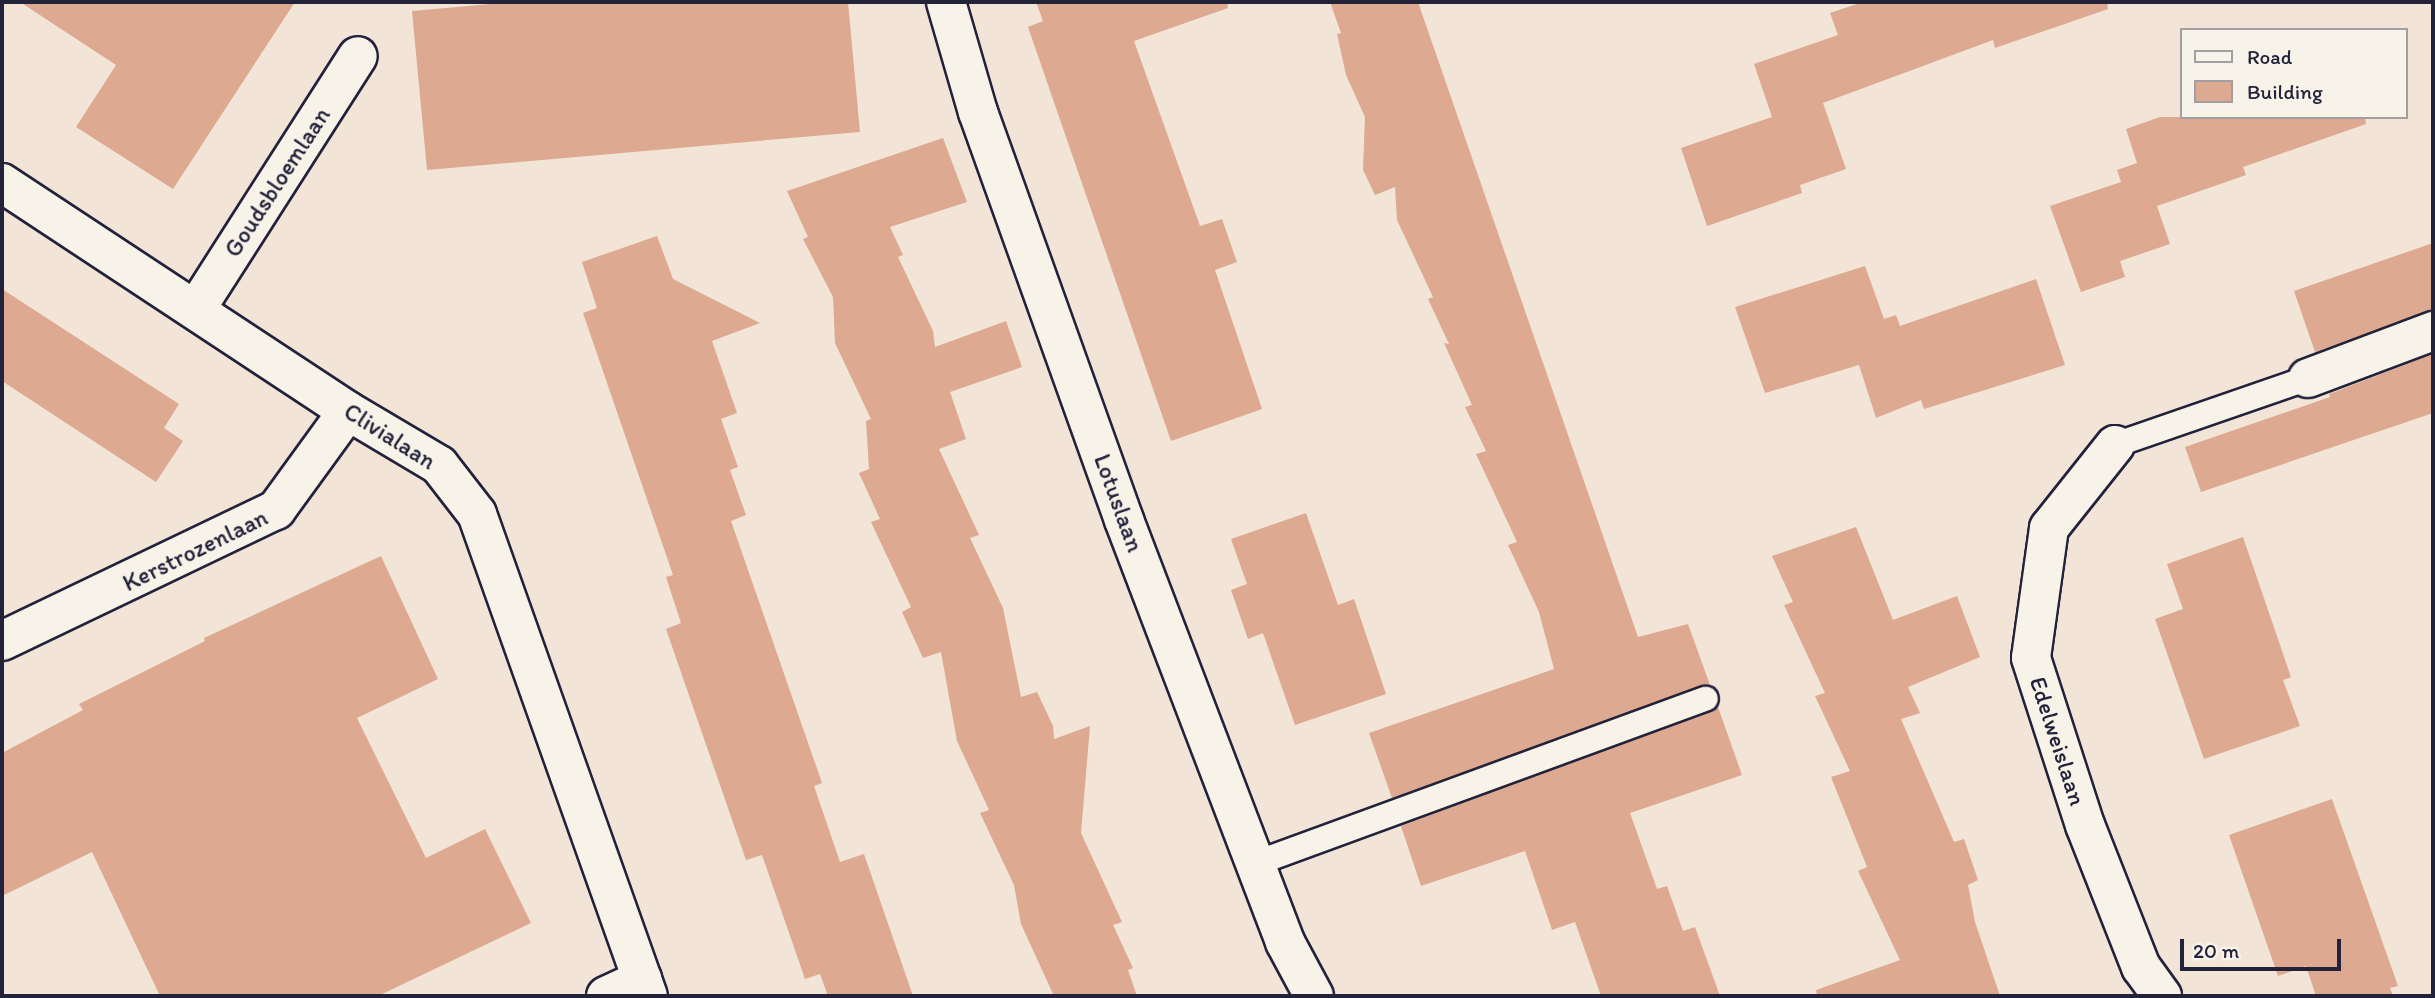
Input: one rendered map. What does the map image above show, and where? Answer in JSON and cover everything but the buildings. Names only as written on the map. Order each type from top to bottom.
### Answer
[{"type":"street","name":"Lotuslaan","points":[[946,2],[988,138],[1254,864],[1285,942],[1314,996]]},
{"type":"street","name":"Goudsbloemlaan","points":[[196,309],[358,56]]},
{"type":"street","name":"Clivialaan","points":[[2,183],[348,411],[439,465],[477,514],[645,988]]},
{"type":"street","points":[[2308,378],[2433,331]]},
{"type":"street","name":"Kerstrozenlaan","points":[[2,641],[276,510],[348,411]]},
{"type":"street","name":"Edelweislaan","points":[[2115,445],[2049,528],[2031,658],[2105,876],[2141,967],[2162,996]]},
{"type":"street","points":[[606,996],[645,988]]},
{"type":"lane","name":"Edelweislaan","points":[[2115,445],[2308,378]]},
{"type":"lane","points":[[1254,864],[1706,699]]}]
